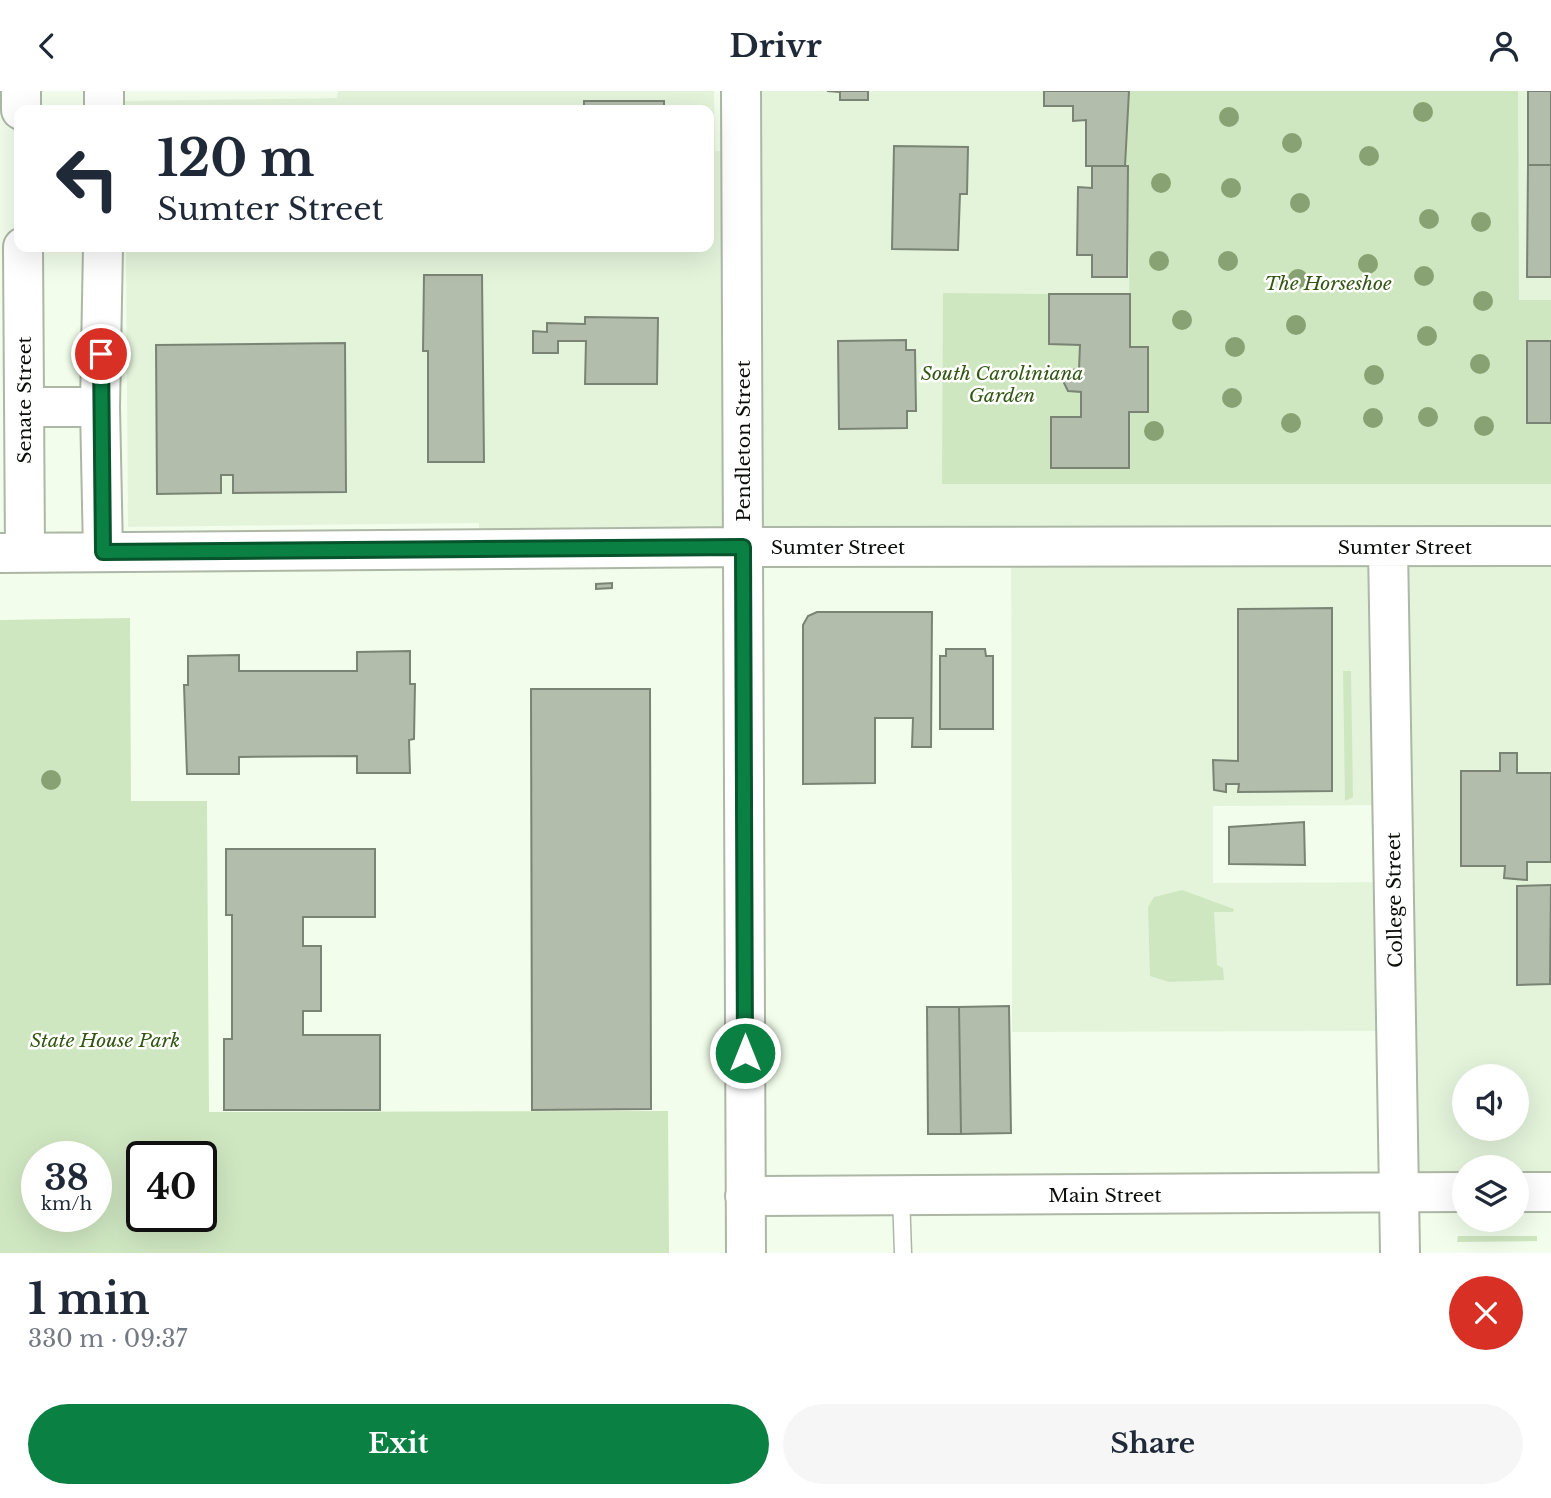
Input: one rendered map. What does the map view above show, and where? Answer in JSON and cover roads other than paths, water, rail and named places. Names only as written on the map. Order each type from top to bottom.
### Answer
[{"type":"street","name":"Pendleton Street","points":[[741,91],[746,1253]]},
{"type":"street","name":"Senate Street","points":[[12,553],[24,407],[23,252]]},
{"type":"street","points":[[103,252],[100,407],[103,552]]},
{"type":"street","points":[[24,407],[100,407]]},
{"type":"street","name":"Sumter Street","points":[[12,553],[743,547],[1551,546]]},
{"type":"street","name":"College Street","points":[[1388,548],[1400,1253]]},
{"type":"street","name":"Main Street","points":[[745,1196],[1452,1192]]},
{"type":"street","points":[[1529,1192],[1551,1192]]},
{"type":"lane","points":[[901,1195],[902,1253]]},
{"type":"park label","name":"The Horseshoe","points":[[1328,283]]},
{"type":"park label","name":"South Caroliniana Garden","points":[[1002,384]]},
{"type":"park label","name":"State House Park","points":[[105,1040]]}]
